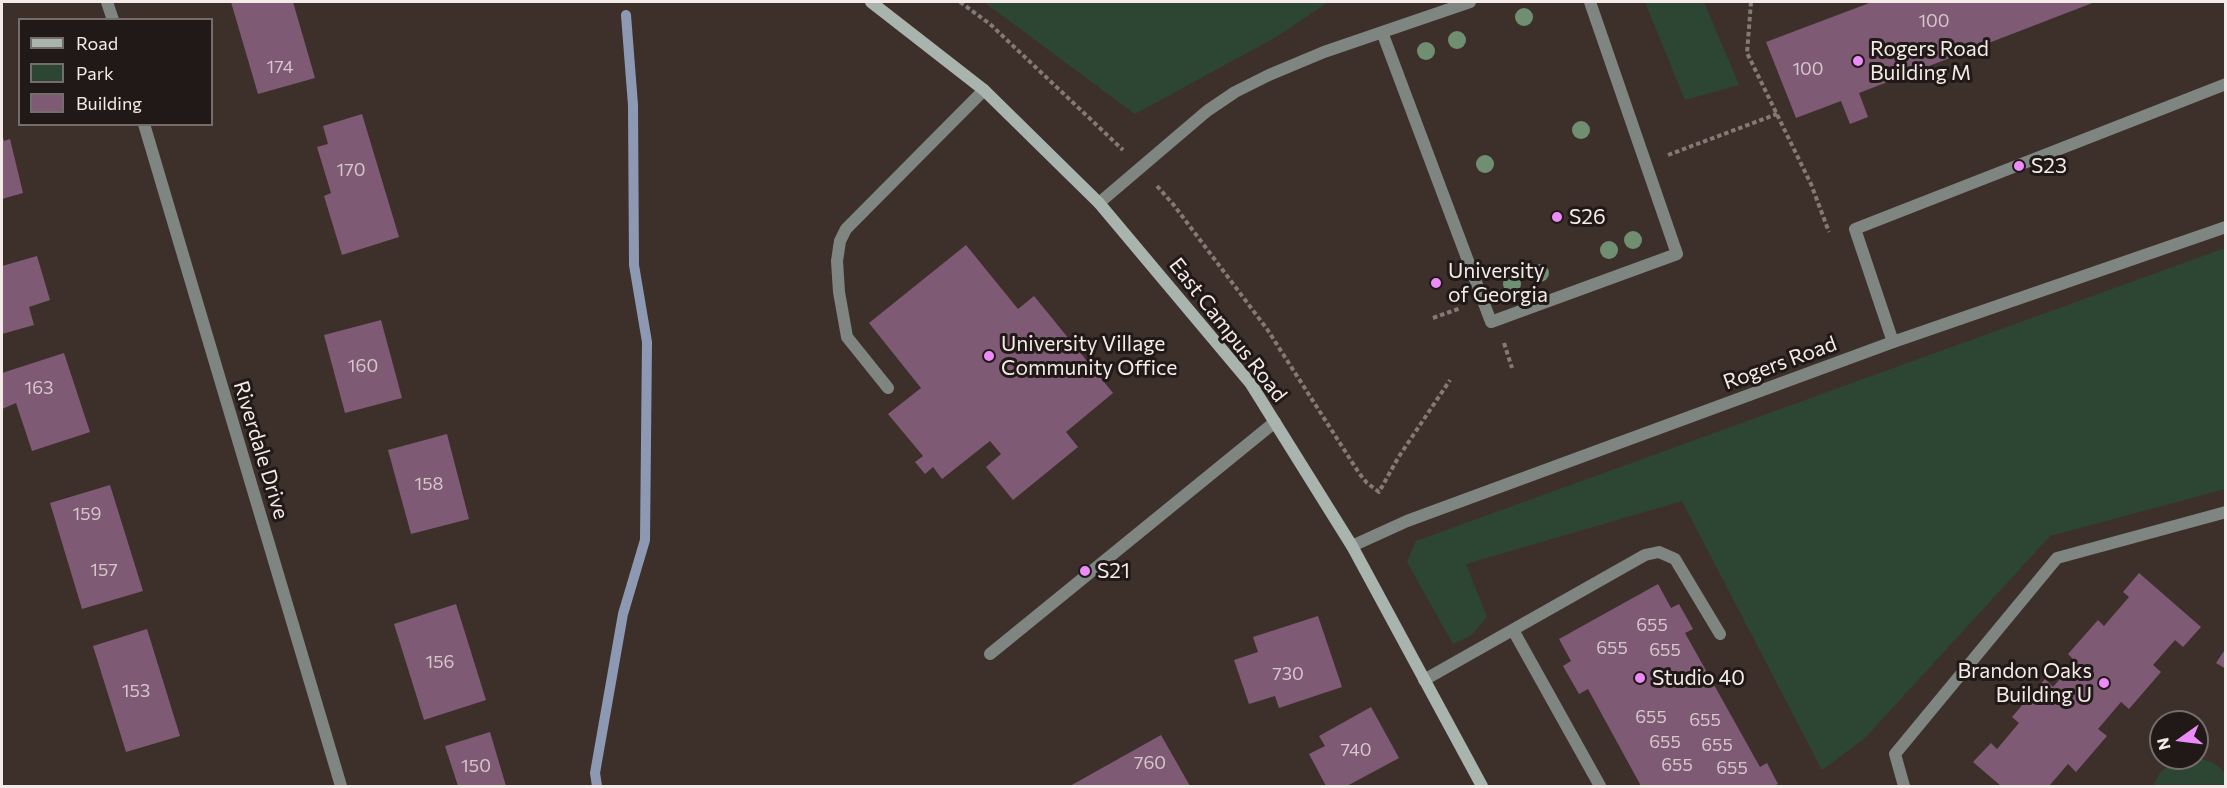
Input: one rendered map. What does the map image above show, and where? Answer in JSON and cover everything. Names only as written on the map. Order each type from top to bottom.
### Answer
[{"type":"main road","name":"East Campus Road","points":[[871,2],[984,90],[1099,203],[1251,384],[1352,546],[1482,786]]},
{"type":"street","points":[[107,2],[112,18]]},
{"type":"street","points":[[1099,203],[1207,111],[1235,92],[1315,55],[1470,2]]},
{"type":"street","points":[[1382,32],[1491,322],[1677,254],[1590,2]]},
{"type":"street","points":[[1893,342],[1855,229],[2226,84]]},
{"type":"street","points":[[888,388],[847,337],[839,292],[837,261],[840,241],[846,228],[984,90]]},
{"type":"street","name":"Riverdale Drive","points":[[145,126],[342,786]]},
{"type":"street","name":"Rogers Road","points":[[1352,546],[1418,517],[1893,342],[2226,227]]},
{"type":"street","points":[[990,654],[1275,422]]},
{"type":"street","points":[[1904,786],[1895,754],[2057,558],[2226,512]]},
{"type":"street","points":[[1424,680],[1645,555],[1659,552],[1675,559],[1720,634]]},
{"type":"street","points":[[1513,630],[1600,786]]},
{"type":"path","points":[[960,2],[990,24],[1127,154]]},
{"type":"path","points":[[1751,2],[1747,54],[1814,190],[1832,242]]},
{"type":"path","points":[[1646,163],[1777,114]]},
{"type":"path","points":[[1156,185],[1173,204],[1267,329],[1359,473],[1379,492],[1398,458],[1450,380]]},
{"type":"green space","points":[[984,2],[1328,2],[1278,36],[1135,114]]},
{"type":"green space","points":[[1645,2],[1704,2],[1739,85],[1685,100]]},
{"type":"green space","points":[[2225,248],[2225,489],[2050,536],[1865,738],[1822,770],[1682,501],[1466,564],[1487,617],[1472,635],[1453,644],[1407,562],[1416,541]]},
{"type":"green space","points":[[2209,761],[2222,769],[2225,774],[2225,786],[2153,786],[2163,770],[2209,770]]},
{"type":"building","points":[[231,2],[293,2],[315,78],[258,94]]},
{"type":"building","name":"Rogers Road Building M","points":[[1872,2],[2095,2],[1859,93],[1868,117],[1850,124],[1841,101],[1796,118],[1766,42]]},
{"type":"building","points":[[362,114],[399,237],[342,255],[324,196],[331,193],[317,147],[328,144],[323,126]]},
{"type":"building","points":[[2,134],[4,141],[10,139],[23,193],[2,199]]},
{"type":"building","name":"University Village Community Office","points":[[966,245],[1018,309],[1034,296],[1113,393],[1066,432],[1078,447],[1013,500],[986,467],[1001,454],[990,441],[942,479],[933,467],[925,474],[915,462],[923,456],[888,414],[921,388],[869,323]]},
{"type":"building","points":[[37,256],[50,300],[29,307],[34,325],[2,334],[2,266]]},
{"type":"building","points":[[381,320],[402,398],[345,413],[324,335]]},
{"type":"building","points":[[64,353],[90,432],[32,451],[16,403],[2,409],[2,373]]},
{"type":"building","points":[[447,434],[469,519],[411,534],[388,450]]},
{"type":"building","points":[[110,485],[143,591],[82,609],[50,503]]},
{"type":"building","name":"Brandon Oaks Building U","points":[[2139,573],[2201,627],[2183,647],[2175,640],[2153,665],[2161,672],[2129,709],[2121,702],[2098,729],[2107,736],[2076,772],[2068,764],[2049,786],[2001,786],[1973,762],[1991,743],[1997,749],[2019,723],[2012,717],[2045,679],[2053,687],[2075,661],[2068,654],[2098,620],[2104,626],[2129,597],[2123,592]]},
{"type":"building","name":"Studio 40","points":[[1658,584],[1671,608],[1679,604],[1693,629],[1685,633],[1760,767],[1767,763],[1778,784],[1773,786],[1641,786],[1588,689],[1579,694],[1563,666],[1571,661],[1559,639]]},
{"type":"building","points":[[456,604],[486,700],[424,720],[394,624]]},
{"type":"building","points":[[1318,616],[1342,687],[1279,708],[1275,696],[1249,704],[1234,660],[1258,652],[1253,637]]},
{"type":"building","points":[[147,629],[180,736],[126,752],[93,646]]},
{"type":"building","points":[[2226,648],[2226,669],[2216,663]]},
{"type":"building","points":[[1371,707],[1399,758],[1347,786],[1326,786],[1309,754],[1325,746],[1319,736]]},
{"type":"building","points":[[490,732],[506,786],[458,786],[445,746]]},
{"type":"building","points":[[1161,735],[1190,786],[1070,786]]},
{"type":"waterway","points":[[597,786],[595,773],[623,614],[645,540],[647,342],[634,265],[633,105],[626,15]]},
{"type":"place","name":"Rogers Road Building M","points":[[1858,61]]},
{"type":"place","name":"S23","points":[[2019,166]]},
{"type":"place","name":"S26","points":[[1557,217]]},
{"type":"place","name":"University of Georgia","points":[[1436,283]]},
{"type":"place","name":"University Village Community Office","points":[[989,356]]},
{"type":"place","name":"S21","points":[[1085,571]]},
{"type":"place","name":"Studio 40","points":[[1640,678]]},
{"type":"place","name":"Brandon Oaks Building U","points":[[2104,683]]}]
